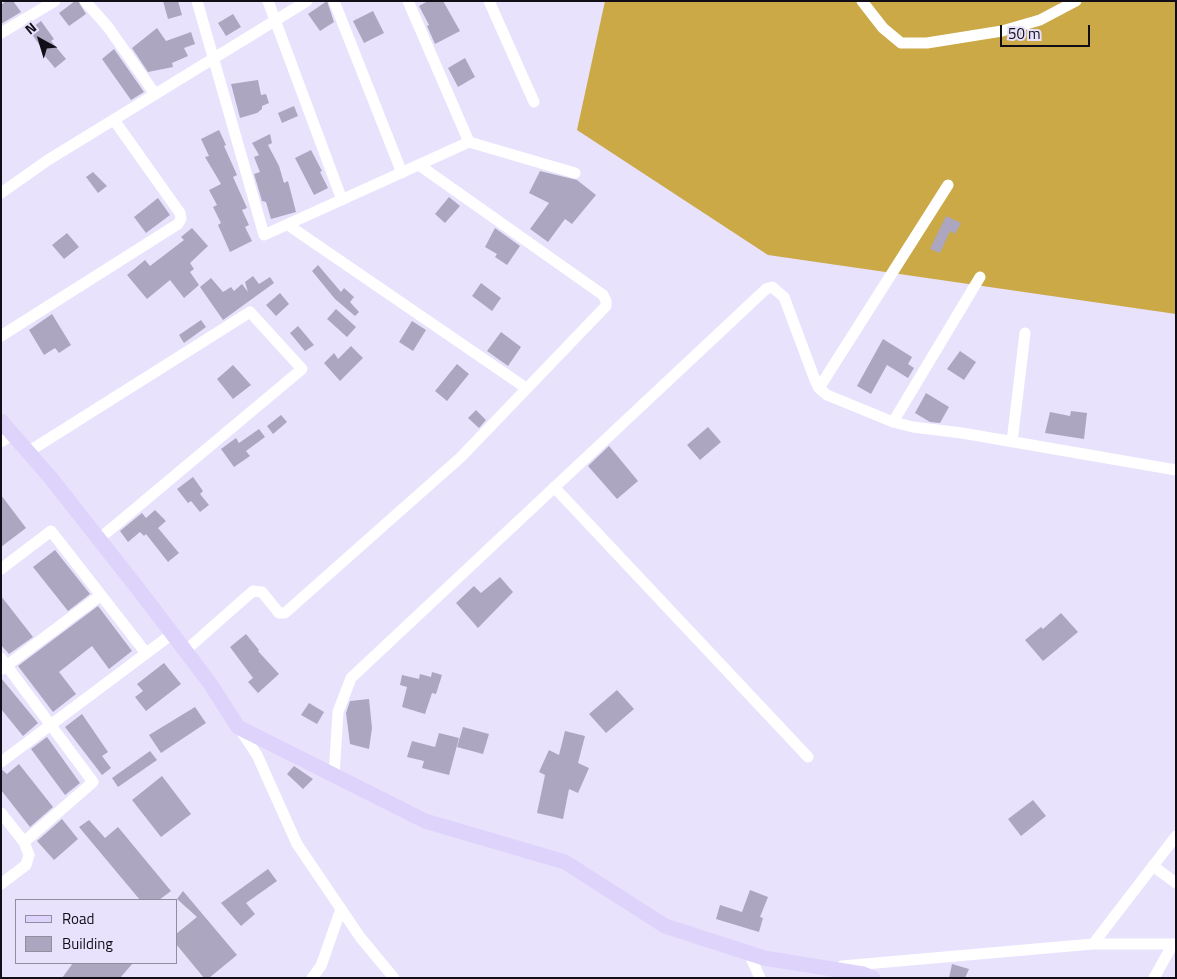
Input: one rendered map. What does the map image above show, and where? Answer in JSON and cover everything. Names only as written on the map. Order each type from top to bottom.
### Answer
[{"type":"main road","points":[[1,421],[7,438],[28,452],[99,539],[185,651],[238,727],[424,821],[565,862],[665,926],[764,958],[873,978]]},
{"type":"street","points":[[1,33],[55,1]]},
{"type":"street","points":[[85,1],[108,27],[154,94]]},
{"type":"street","points":[[197,1],[212,59],[264,235],[469,142],[575,173]]},
{"type":"street","points":[[268,1],[342,200]]},
{"type":"street","points":[[1,193],[48,160],[307,1]]},
{"type":"street","points":[[334,1],[402,173]]},
{"type":"street","points":[[408,1],[469,142]]},
{"type":"street","points":[[489,1],[534,102]]},
{"type":"street","points":[[862,1],[883,28],[901,42],[927,43],[1011,28],[1040,20],[1076,1]]},
{"type":"street","points":[[1,336],[178,224],[181,219],[180,213],[114,120]]},
{"type":"street","points":[[185,651],[253,591],[262,592],[279,613],[285,613],[460,457],[606,306],[603,295],[419,165]]},
{"type":"street","points":[[819,388],[948,185]]},
{"type":"street","points":[[288,224],[526,388]]},
{"type":"street","points":[[893,422],[980,277]]},
{"type":"street","points":[[334,776],[338,712],[351,678],[766,289],[772,287],[784,297],[819,388],[827,395],[893,422],[924,429],[1176,470]]},
{"type":"street","points":[[28,452],[250,312],[302,369],[99,539]]},
{"type":"street","points":[[1012,442],[1025,333]]},
{"type":"street","points":[[554,487],[808,757]]},
{"type":"street","points":[[1,569],[51,531],[146,653]]},
{"type":"street","points":[[24,842],[93,782],[3,665],[101,595]]},
{"type":"street","points":[[1,762],[172,634]]},
{"type":"street","points":[[238,727],[257,755],[297,844],[360,937],[394,978]]},
{"type":"street","points":[[1,813],[24,842],[29,855],[26,865],[1,884]]},
{"type":"street","points":[[1093,944],[1176,836]]},
{"type":"street","points":[[1153,866],[1176,882]]},
{"type":"street","points":[[312,978],[322,966],[341,909]]},
{"type":"street","points":[[825,968],[1093,944],[1174,944]]},
{"type":"street","points":[[1154,978],[1174,944]]},
{"type":"street","points":[[749,953],[760,978]]},
{"type":"shaded area","points":[[605,1],[1176,1],[1176,314],[768,255],[577,130]]},
{"type":"building","points":[[6,1],[13,1],[21,12],[1,24],[1,5]]},
{"type":"building","points":[[75,1],[78,1],[86,14],[69,26],[59,13]]},
{"type":"building","points":[[163,1],[178,1],[182,15],[168,19]]},
{"type":"building","points":[[327,1],[334,22],[320,31],[308,14]]},
{"type":"building","points":[[428,1],[443,1],[460,31],[435,44],[427,26],[429,25],[419,6]]},
{"type":"building","points":[[373,11],[384,33],[364,43],[353,21]]},
{"type":"building","points":[[233,14],[241,27],[226,36],[218,23]]},
{"type":"building","points":[[41,21],[54,39],[51,41],[66,59],[55,68],[44,55],[45,53],[29,30]]},
{"type":"building","points":[[157,28],[166,41],[191,32],[195,44],[184,48],[188,56],[172,63],[173,67],[148,72],[132,48]]},
{"type":"building","points":[[114,49],[144,92],[131,100],[102,59]]},
{"type":"building","points":[[465,58],[475,77],[458,87],[448,68]]},
{"type":"building","points":[[258,80],[261,95],[266,94],[269,103],[262,106],[262,109],[257,113],[240,118],[231,84]]},
{"type":"building","points":[[294,106],[298,116],[282,123],[278,113]]},
{"type":"building","points":[[219,130],[237,175],[233,177],[247,208],[242,210],[249,225],[245,227],[252,241],[230,252],[218,225],[221,223],[213,207],[217,205],[209,190],[221,184],[205,157],[209,156],[201,139]]},
{"type":"building","points":[[270,134],[272,143],[268,145],[279,166],[284,183],[288,181],[296,212],[271,219],[266,202],[262,201],[254,174],[260,172],[254,157],[259,155],[252,143]]},
{"type":"building","points":[[311,150],[328,188],[314,195],[295,158]]},
{"type":"building","points":[[540,171],[577,180],[596,195],[572,224],[565,219],[548,242],[530,229],[549,203],[529,193]]},
{"type":"building","points":[[93,172],[107,186],[98,193],[86,177]]},
{"type":"building","points":[[449,197],[460,206],[445,223],[435,214]]},
{"type":"building","points":[[158,198],[170,215],[146,233],[134,217]]},
{"type":"building","points":[[946,216],[961,223],[955,234],[950,231],[940,253],[930,249]]},
{"type":"building","points":[[192,228],[208,246],[190,263],[194,269],[190,272],[199,285],[184,298],[170,280],[147,299],[127,275],[145,260],[150,266],[184,240],[181,237]]},
{"type":"building","points":[[495,228],[520,246],[507,265],[495,257],[497,254],[485,247]]},
{"type":"building","points":[[67,233],[79,247],[64,259],[52,245]]},
{"type":"building","points":[[318,265],[341,292],[344,288],[354,297],[350,302],[359,312],[355,316],[335,299],[312,271]]},
{"type":"building","points":[[253,276],[259,284],[270,277],[274,283],[223,320],[200,287],[211,278],[223,292],[231,287],[234,291],[242,284],[248,292],[245,282]]},
{"type":"building","points":[[481,283],[501,298],[492,311],[472,296]]},
{"type":"building","points":[[280,293],[289,304],[276,316],[266,305]]},
{"type":"building","points":[[336,309],[356,327],[347,337],[327,319]]},
{"type":"building","points":[[52,314],[71,345],[59,353],[55,348],[44,355],[29,330]]},
{"type":"building","points":[[201,320],[206,327],[184,343],[179,335]]},
{"type":"building","points":[[412,321],[426,330],[413,351],[399,342]]},
{"type":"building","points":[[298,326],[314,345],[305,351],[290,333]]},
{"type":"building","points":[[501,332],[521,347],[508,366],[487,351]]},
{"type":"building","points":[[883,339],[912,357],[908,364],[914,368],[908,378],[887,365],[871,394],[857,386]]},
{"type":"building","points":[[351,346],[363,358],[340,381],[324,363],[334,353],[338,359]]},
{"type":"building","points":[[960,351],[976,362],[964,380],[947,369]]},
{"type":"building","points":[[457,364],[469,374],[447,401],[435,391]]},
{"type":"building","points":[[233,365],[251,385],[233,399],[217,379]]},
{"type":"building","points":[[926,393],[949,407],[940,423],[930,422],[915,413]]},
{"type":"building","points":[[476,410],[486,420],[479,428],[468,418]]},
{"type":"building","points":[[1071,411],[1087,413],[1084,439],[1045,433],[1050,412],[1070,416]]},
{"type":"building","points":[[281,415],[287,422],[273,434],[267,426]]},
{"type":"building","points":[[708,427],[721,442],[700,460],[687,445]]},
{"type":"building","points":[[259,429],[265,437],[246,451],[250,456],[234,467],[221,449],[236,438],[239,443]]},
{"type":"building","points":[[609,446],[638,481],[617,499],[588,466]]},
{"type":"building","points":[[193,477],[203,491],[200,494],[209,505],[200,512],[191,501],[188,503],[177,489]]},
{"type":"building","points":[[1,495],[26,528],[1,547]]},
{"type":"building","points":[[155,510],[166,521],[158,528],[179,553],[168,562],[146,534],[144,536],[140,532],[128,542],[120,531],[142,513],[146,518]]},
{"type":"building","points":[[55,550],[90,594],[68,611],[33,567]]},
{"type":"building","points":[[500,577],[513,592],[478,628],[456,603],[474,586],[481,593]]},
{"type":"building","points":[[1,596],[33,637],[9,654],[1,645]]},
{"type":"building","points":[[98,606],[132,651],[109,669],[92,646],[59,672],[76,694],[53,712],[18,666]]},
{"type":"building","points":[[1061,613],[1078,632],[1043,661],[1025,640],[1041,627],[1043,629]]},
{"type":"building","points":[[246,634],[258,651],[279,674],[258,693],[248,682],[253,678],[230,647]]},
{"type":"building","points":[[164,663],[181,684],[146,711],[135,697],[143,691],[137,684]]},
{"type":"building","points":[[432,672],[442,675],[436,694],[432,693],[425,714],[402,707],[407,687],[400,685],[402,675],[419,679],[420,674],[431,677]]},
{"type":"building","points":[[1,678],[38,723],[23,736],[1,709]]},
{"type":"building","points":[[617,690],[634,709],[606,733],[589,714]]},
{"type":"building","points":[[369,699],[372,728],[369,749],[350,744],[346,713],[350,701]]},
{"type":"building","points":[[309,703],[324,712],[317,724],[301,715]]},
{"type":"building","points":[[195,707],[206,723],[161,753],[149,735]]},
{"type":"building","points":[[82,714],[108,752],[102,756],[111,768],[102,775],[65,727]]},
{"type":"building","points":[[463,727],[489,734],[483,754],[457,747]]},
{"type":"building","points":[[565,731],[585,736],[578,763],[589,768],[578,793],[569,789],[563,819],[537,813],[545,775],[539,772],[549,750],[559,755]]},
{"type":"building","points":[[439,733],[459,738],[449,775],[422,768],[424,761],[407,757],[412,741],[435,747]]},
{"type":"building","points":[[47,737],[80,783],[65,795],[31,749]]},
{"type":"building","points":[[150,751],[157,760],[118,787],[112,778]]},
{"type":"building","points":[[19,764],[53,807],[30,827],[1,790],[1,769],[7,774]]},
{"type":"building","points":[[294,766],[313,779],[303,789],[287,774]]},
{"type":"building","points":[[162,776],[191,814],[161,837],[132,800]]},
{"type":"building","points":[[1033,800],[1046,816],[1021,836],[1008,819]]},
{"type":"building","points":[[62,819],[78,839],[54,860],[37,841]]},
{"type":"building","points":[[89,820],[105,838],[118,827],[171,891],[160,899],[139,899],[79,827]]},
{"type":"building","points":[[268,869],[277,881],[246,903],[255,914],[241,926],[221,903]]},
{"type":"building","points":[[750,890],[768,897],[760,917],[763,918],[759,932],[716,919],[720,905],[742,912]]},
{"type":"building","points":[[183,891],[237,955],[209,978],[204,978],[178,946],[178,932],[197,917],[177,899]]},
{"type":"building","points":[[72,964],[132,964],[120,978],[62,978]]},
{"type":"building","points":[[952,964],[969,969],[965,978],[949,978]]}]
